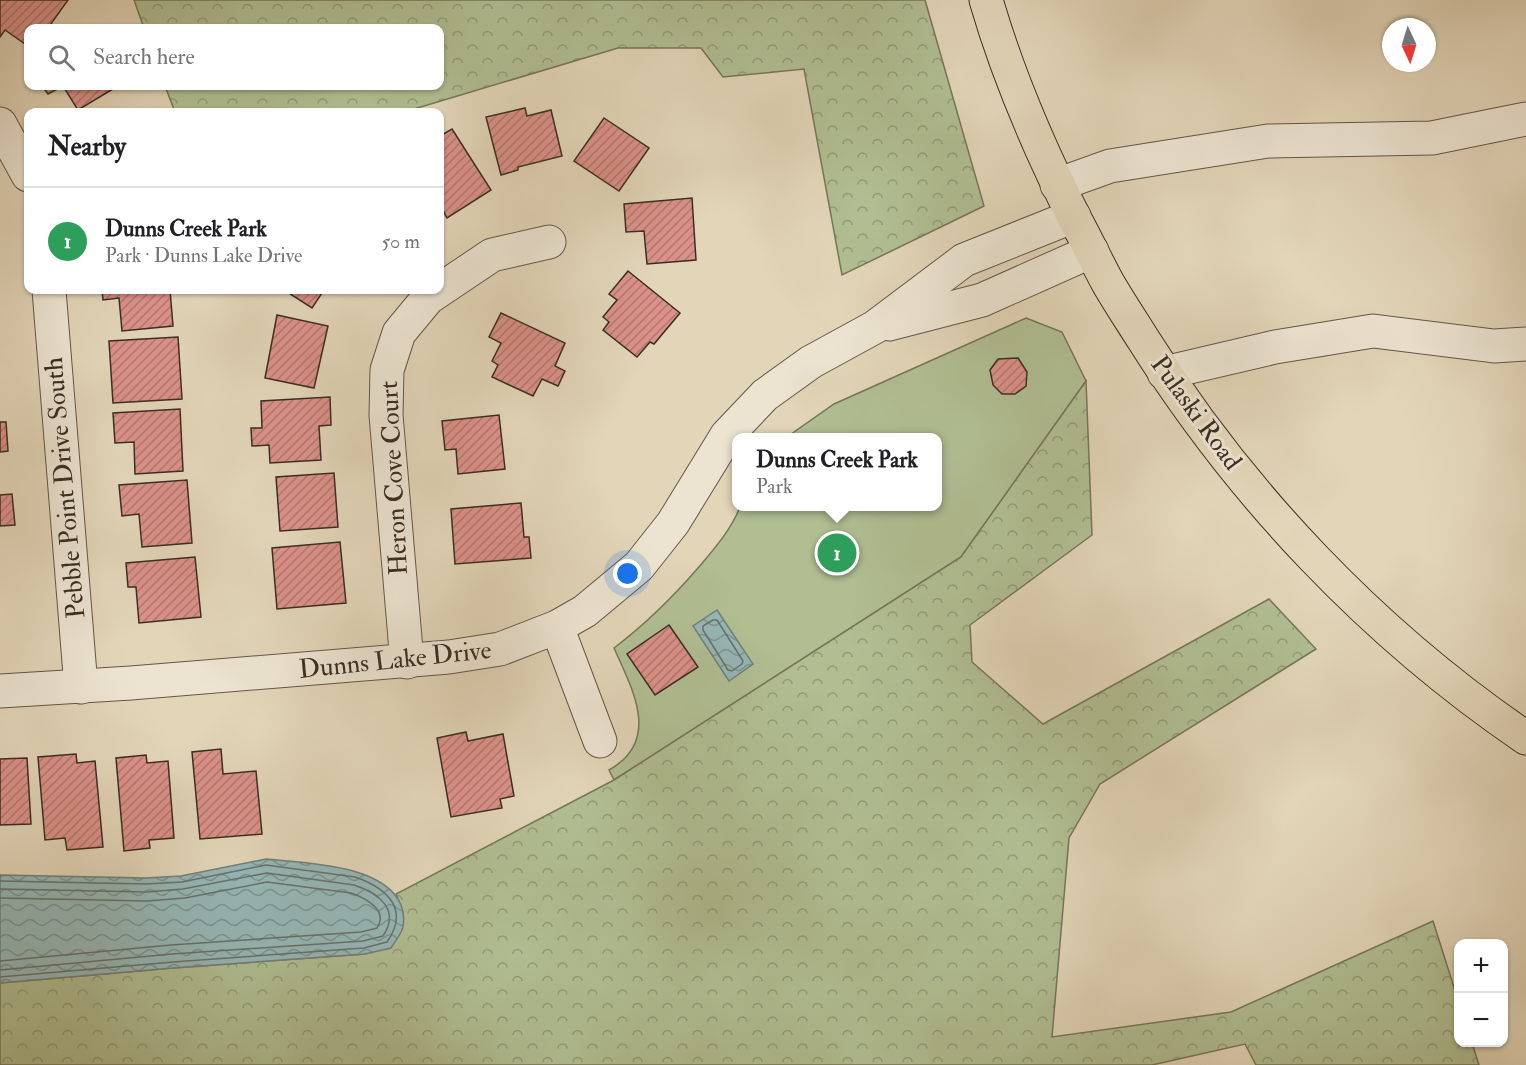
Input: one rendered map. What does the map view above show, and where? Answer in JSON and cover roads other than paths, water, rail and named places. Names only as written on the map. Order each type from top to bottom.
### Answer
[{"type":"main road","name":"Pulaski Road","points":[[986,0],[1008,68],[1057,185],[1108,284],[1195,418],[1267,506],[1321,566],[1404,644],[1468,697],[1526,738]]},
{"type":"street","points":[[1057,185],[1110,166],[1268,141],[1432,138],[1526,119]]},
{"type":"street","points":[[0,124],[24,168]]},
{"type":"street","points":[[875,327],[964,260],[1074,216]]},
{"type":"street","name":"Heron Cove Court","points":[[444,287],[492,255],[549,242]]},
{"type":"street","points":[[875,327],[982,300],[1092,251]]},
{"type":"street","name":"Pebble Point Drive South","points":[[49,294],[81,687]]},
{"type":"street","name":"Heron Cove Court","points":[[407,662],[386,416],[387,370],[399,333],[434,294]]},
{"type":"street","name":"Dunns Lake Drive","points":[[0,691],[407,662],[500,649],[557,627],[585,611],[639,566],[673,523],[727,435],[765,395],[811,362],[875,327]]},
{"type":"street","points":[[1164,373],[1275,347],[1373,331],[1494,346],[1526,344]]},
{"type":"street","points":[[557,627],[600,741]]},
{"type":"water","points":[[717,610],[753,664],[729,681],[693,626]]},
{"type":"water","points":[[266,859],[342,868],[378,881],[392,891],[401,905],[404,922],[400,934],[391,948],[365,954],[0,983],[0,875],[146,878],[181,876]]},
{"type":"place","name":"Dunns Creek Park","points":[[837,553]]}]
